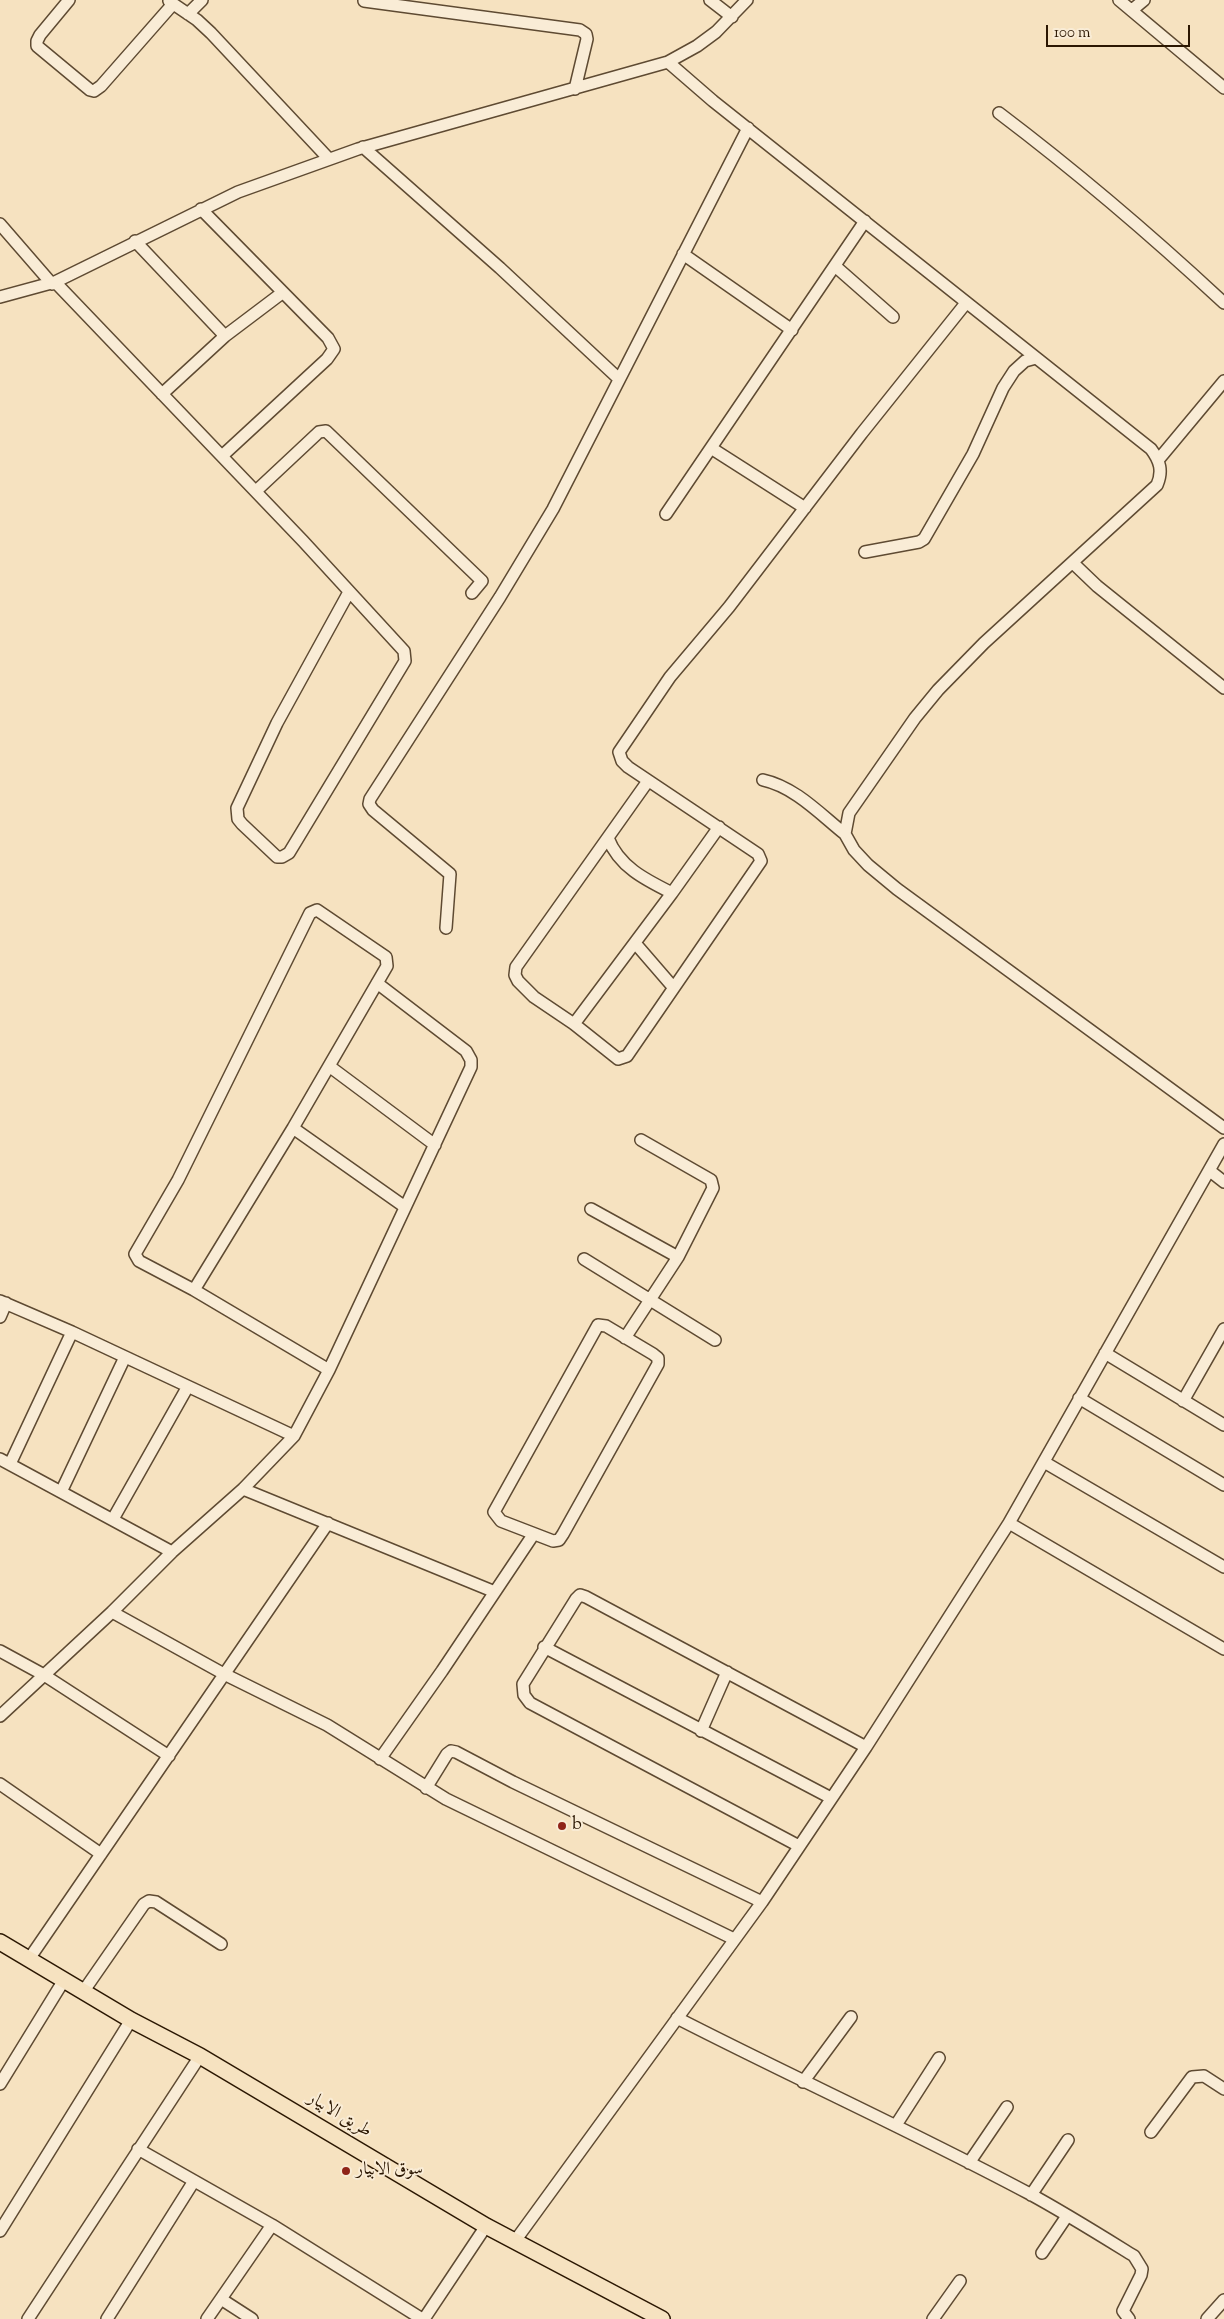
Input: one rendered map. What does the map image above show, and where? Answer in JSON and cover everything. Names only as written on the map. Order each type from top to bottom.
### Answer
[{"type":"main road","name":"طريق الابيار","points":[[0,1942],[131,2020],[200,2056],[486,2226],[657,2318]]},
{"type":"street","points":[[69,0],[40,35],[37,46],[90,90],[94,91],[101,86],[170,2],[211,33],[329,159]]},
{"type":"street","points":[[188,14],[202,0]]},
{"type":"street","points":[[710,0],[732,17]]},
{"type":"street","points":[[0,297],[54,283],[135,241],[238,192],[363,147],[668,62],[697,46],[732,17],[747,0]]},
{"type":"street","points":[[1119,0],[1224,88]]},
{"type":"street","points":[[1132,10],[1144,0]]},
{"type":"street","points":[[364,1],[580,30],[586,34],[587,39],[574,89]]},
{"type":"street","points":[[668,62],[966,303],[1151,449],[1159,459],[1160,477],[1157,485],[1074,564],[984,643],[915,718],[850,813],[846,834]]},
{"type":"street","points":[[999,113],[1056,156],[1112,203],[1224,303]]},
{"type":"street","points":[[446,928],[450,874],[373,810],[369,804],[370,799],[534,541],[577,462],[748,128]]},
{"type":"street","points":[[363,147],[500,268],[619,379]]},
{"type":"street","points":[[201,209],[333,344],[333,353],[222,456]]},
{"type":"street","points":[[666,514],[865,221]]},
{"type":"street","points":[[0,224],[54,283],[256,491],[404,651],[405,661],[288,853],[285,856],[277,857],[242,824],[238,819],[237,808],[277,723],[349,592]]},
{"type":"street","points":[[135,241],[225,336]]},
{"type":"street","points":[[683,254],[792,330]]},
{"type":"street","points":[[834,266],[893,317]]},
{"type":"street","points":[[162,394],[225,336],[282,293]]},
{"type":"street","points":[[648,781],[516,967],[515,975],[518,981],[534,997],[574,1024],[618,1060],[627,1056],[761,861],[758,854],[628,767],[622,761],[619,752],[670,677],[729,607],[966,303]]},
{"type":"street","points":[[864,552],[919,542],[924,539],[973,454],[1003,388],[1014,371],[1025,361],[1036,358]]},
{"type":"street","points":[[1159,459],[1224,381]]},
{"type":"street","points":[[256,491],[319,432],[326,431],[482,582],[472,593]]},
{"type":"street","points":[[711,448],[805,508]]},
{"type":"street","points":[[1074,564],[1097,586],[1224,688]]},
{"type":"street","points":[[763,780],[778,783],[789,789],[846,834],[854,850],[868,865],[897,889],[1224,1128]]},
{"type":"street","points":[[574,1024],[719,827]]},
{"type":"street","points":[[608,838],[613,850],[623,863],[650,882],[672,893]]},
{"type":"street","points":[[194,1290],[293,1128],[388,966],[386,957],[317,910],[310,913],[178,1180],[135,1254],[139,1261],[194,1290],[329,1370]]},
{"type":"street","points":[[635,943],[673,987]]},
{"type":"street","points":[[0,1716],[112,1612],[172,1552],[243,1489],[294,1436],[329,1370],[472,1066],[466,1051],[378,983]]},
{"type":"street","points":[[329,1066],[435,1145]]},
{"type":"street","points":[[293,1128],[406,1207]]},
{"type":"street","points":[[625,1338],[678,1257],[714,1184],[711,1180],[641,1140]]},
{"type":"street","points":[[515,2241],[762,1902],[866,1748],[1009,1523],[1224,1144]]},
{"type":"street","points":[[1210,1171],[1224,1182]]},
{"type":"street","points":[[591,1209],[678,1257]]},
{"type":"street","points":[[584,1259],[715,1340]]},
{"type":"street","points":[[0,1317],[3,1302],[72,1332],[187,1388],[294,1436]]},
{"type":"street","points":[[598,1325],[603,1325],[653,1354],[658,1358],[658,1364],[559,1540],[552,1542],[533,1534],[501,1521],[494,1512],[594,1329],[598,1325]]},
{"type":"street","points":[[1183,1401],[1224,1329]]},
{"type":"street","points":[[72,1332],[5,1462],[172,1552]]},
{"type":"street","points":[[1105,1353],[1224,1426]]},
{"type":"street","points":[[61,1492],[125,1357]]},
{"type":"street","points":[[113,1519],[187,1388]]},
{"type":"street","points":[[1079,1398],[1224,1485]]},
{"type":"street","points":[[1044,1462],[1224,1567]]},
{"type":"street","points":[[243,1489],[495,1592]]},
{"type":"street","points":[[29,1960],[328,1523]]},
{"type":"street","points":[[1009,1523],[1224,1649]]},
{"type":"street","points":[[380,1759],[533,1534]]},
{"type":"street","points":[[799,1846],[530,1702],[524,1695],[523,1684],[544,1648],[580,1595],[866,1748]]},
{"type":"street","points":[[112,1612],[224,1674],[327,1724],[426,1788],[490,1822],[734,1939]]},
{"type":"street","points":[[544,1648],[831,1798]]},
{"type":"street","points":[[0,1652],[44,1675],[169,1756]]},
{"type":"street","points":[[700,1731],[727,1672]]},
{"type":"street","points":[[426,1788],[447,1754],[450,1751],[456,1752],[513,1782],[762,1902]]},
{"type":"street","points":[[0,1784],[101,1854]]},
{"type":"street","points":[[83,1992],[144,1904],[149,1901],[156,1902],[221,1944]]},
{"type":"street","points":[[0,2084],[64,1980]]},
{"type":"street","points":[[803,2082],[851,2017]]},
{"type":"street","points":[[677,2018],[803,2082],[896,2125],[1031,2195],[1134,2256],[1142,2269],[1124,2311],[1129,2319]]},
{"type":"street","points":[[0,2231],[131,2020]]},
{"type":"street","points":[[28,2319],[200,2056]]},
{"type":"street","points":[[896,2125],[939,2058]]},
{"type":"street","points":[[1151,2132],[1192,2077],[1204,2076],[1224,2089]]},
{"type":"street","points":[[969,2163],[1007,2107]]},
{"type":"street","points":[[1031,2195],[1068,2140]]},
{"type":"street","points":[[138,2149],[272,2225],[423,2319],[486,2226]]},
{"type":"street","points":[[107,2319],[194,2181]]},
{"type":"street","points":[[1042,2253],[1067,2216]]},
{"type":"street","points":[[207,2319],[272,2225]]},
{"type":"street","points":[[933,2319],[960,2281]]},
{"type":"street","points":[[221,2299],[252,2319]]},
{"type":"street","points":[[1207,2319],[1224,2300]]},
{"type":"place","name":"b","points":[[562,1826]]},
{"type":"place","name":"سوق الابيار","points":[[346,2171]]}]
